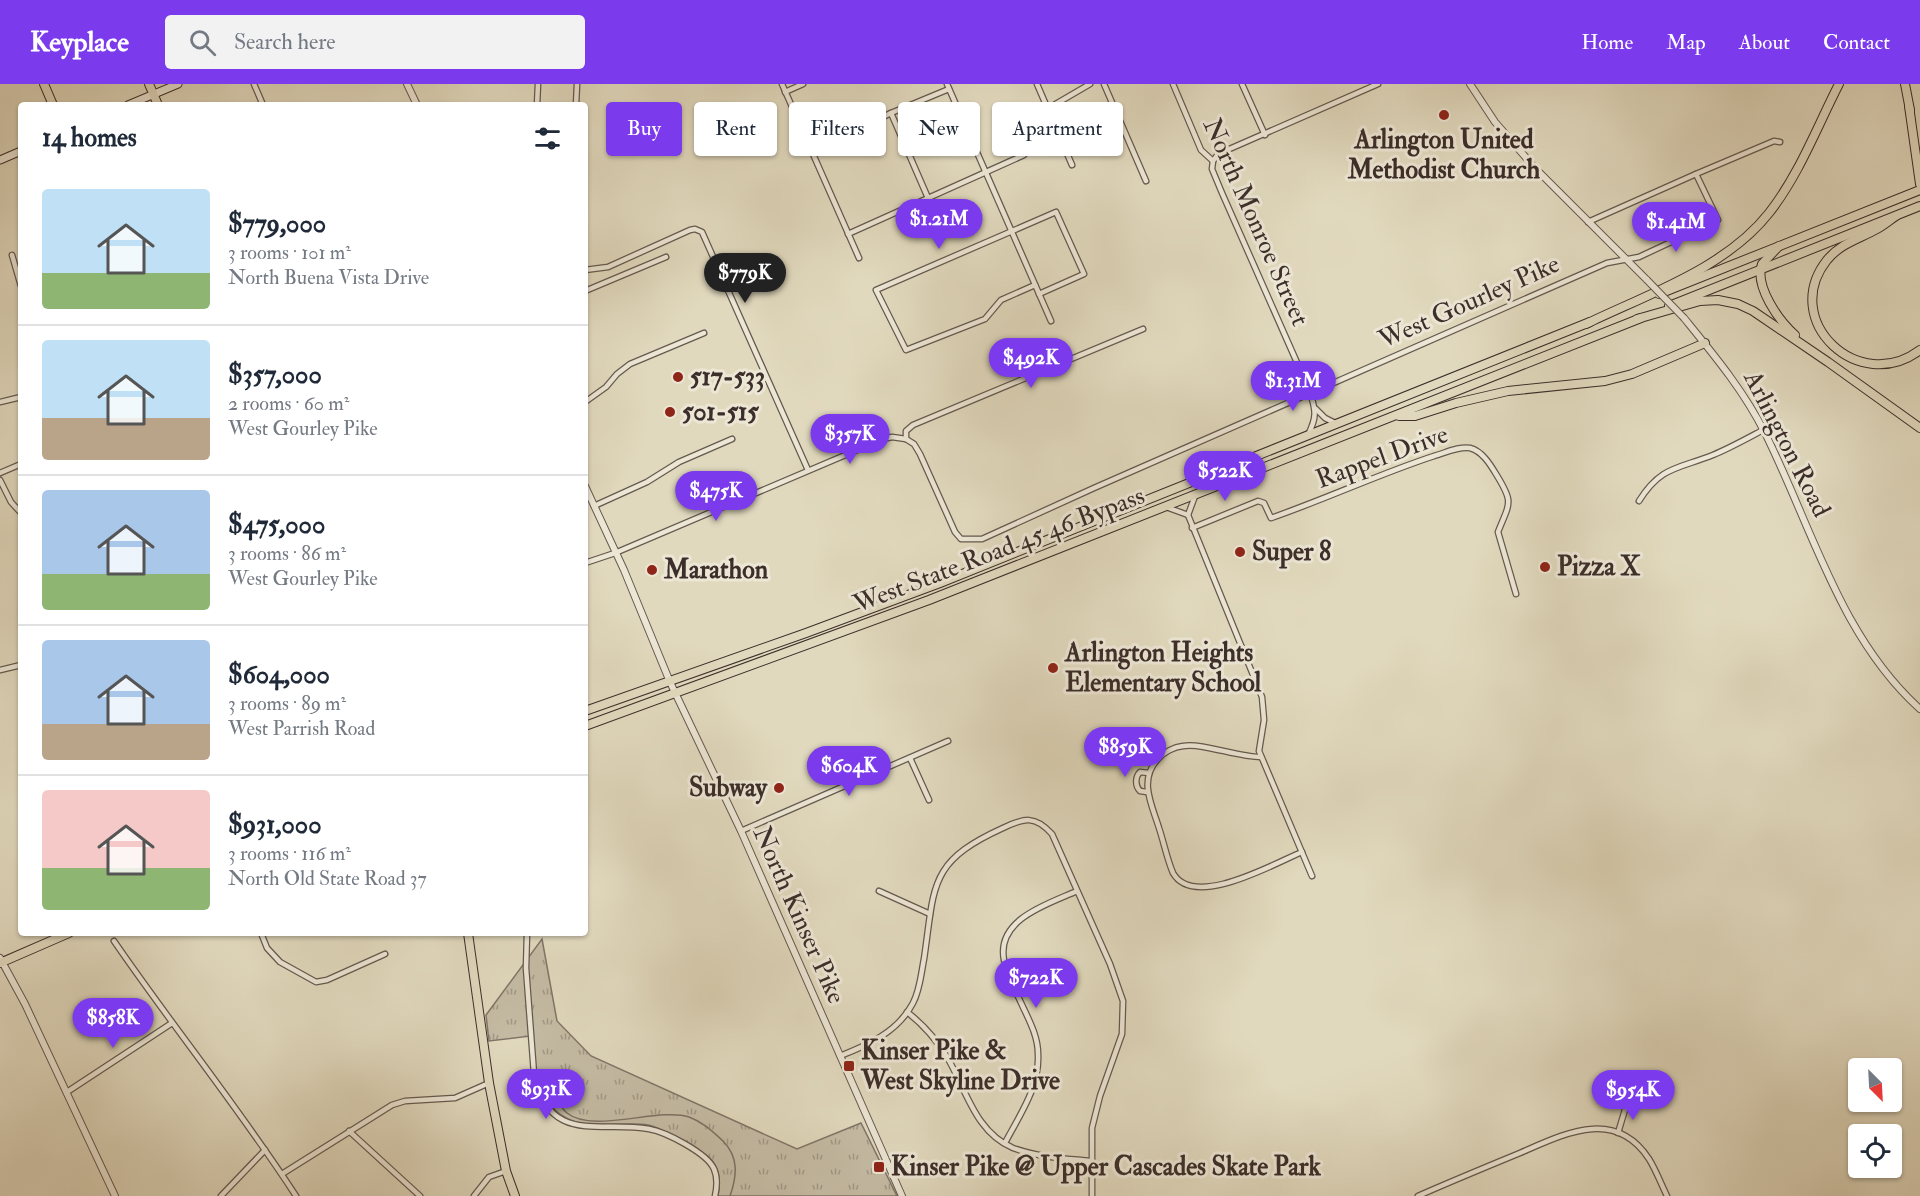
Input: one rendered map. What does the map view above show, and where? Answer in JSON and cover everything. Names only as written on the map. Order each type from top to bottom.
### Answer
[{"type":"highway","points":[[1586,324],[1712,262],[1752,232],[1786,189],[1839,84]]},
{"type":"highway","points":[[1905,84],[1920,184]]},
{"type":"highway","points":[[1909,106],[1920,154]]},
{"type":"highway","points":[[1896,216],[1877,229],[1846,243],[1827,260],[1815,284],[1814,309],[1819,327],[1826,339],[1840,353],[1854,359],[1871,364],[1888,364],[1905,359],[1920,350]]},
{"type":"highway","points":[[1779,246],[1762,264],[1760,270],[1762,285],[1780,320],[1828,362]]},
{"type":"highway","points":[[1637,320],[1710,300],[1731,302],[1753,311],[1920,428]]},
{"type":"main road","points":[[44,84],[52,102]]},
{"type":"main road","points":[[149,84],[157,102]]},
{"type":"main road","points":[[135,102],[178,84]]},
{"type":"main road","points":[[0,160],[18,152]]},
{"type":"main road","name":"West State Road 45 46 Bypass","points":[[588,710],[838,622],[1012,555],[1920,190]]},
{"type":"main road","name":"West State Road 45 46 Bypass","points":[[588,725],[999,573],[1920,206]]},
{"type":"main road","points":[[1395,416],[1415,416],[1456,403],[1508,391],[1605,381],[1632,374],[1705,343]]},
{"type":"main road","points":[[1254,472],[1263,463],[1266,453]]},
{"type":"main road","points":[[999,573],[1012,555]]},
{"type":"main road","points":[[1,961],[62,936]]},
{"type":"main road","points":[[468,936],[489,1083],[507,1171],[515,1196]]},
{"type":"street","points":[[254,84],[262,102]]},
{"type":"street","points":[[407,84],[416,102]]},
{"type":"street","points":[[537,102],[538,84]]},
{"type":"street","points":[[576,102],[577,84]]},
{"type":"street","points":[[782,84],[790,102]]},
{"type":"street","points":[[785,92],[803,84]]},
{"type":"street","points":[[1037,84],[1044,102]]},
{"type":"street","points":[[1059,102],[1090,84]]},
{"type":"street","points":[[1104,84],[1146,181]]},
{"type":"street","name":"North Monroe Street","points":[[1173,84],[1201,150],[1212,160],[1212,169],[1222,193],[1316,409]]},
{"type":"street","points":[[1242,84],[1265,135]]},
{"type":"street","points":[[1212,160],[1218,154],[1378,84]]},
{"type":"street","name":"Arlington Road","points":[[1470,84],[1508,138],[1684,318],[1740,390],[1763,430],[1797,501],[1842,605],[1885,672],[1920,709]]},
{"type":"street","points":[[886,115],[948,87],[1051,321]]},
{"type":"street","points":[[891,113],[928,198]]},
{"type":"street","points":[[1588,222],[1774,141],[1780,142]]},
{"type":"street","points":[[814,156],[859,258]]},
{"type":"street","points":[[848,234],[1022,156]]},
{"type":"street","points":[[1068,156],[1072,165]]},
{"type":"street","name":"West Gourley Pike","points":[[906,439],[914,444],[920,454],[955,532],[961,539],[982,539],[1310,392],[1607,263],[1639,257],[1718,220],[1696,174]]},
{"type":"street","points":[[1035,285],[1001,300],[985,319],[906,350],[876,290],[1056,212],[1084,274],[1039,294]]},
{"type":"street","points":[[588,270],[608,267],[690,230],[695,229],[702,232],[808,470]]},
{"type":"street","points":[[12,255],[18,276]]},
{"type":"street","points":[[588,290],[666,257]]},
{"type":"street","points":[[588,562],[615,553],[883,439],[892,437],[906,439],[906,432],[913,425],[1143,329]]},
{"type":"street","points":[[588,400],[606,387],[624,368],[704,333]]},
{"type":"street","points":[[0,402],[18,398]]},
{"type":"street","points":[[1316,409],[1325,418],[1338,424]]},
{"type":"street","points":[[1308,436],[1315,420],[1316,409]]},
{"type":"street","points":[[1640,501],[1649,486],[1665,472],[1716,453],[1763,430]]},
{"type":"street","points":[[594,506],[647,482],[679,462],[732,439]]},
{"type":"street","name":"Rappel Drive","points":[[1192,528],[1255,502],[1262,502],[1271,518],[1407,465],[1454,450],[1472,449],[1488,462],[1509,499],[1509,509],[1498,532],[1516,594]]},
{"type":"street","points":[[0,473],[18,465]]},
{"type":"street","points":[[0,480],[11,502],[18,510]]},
{"type":"street","name":"North Kinser Pike","points":[[588,493],[670,682],[741,831],[902,1196]]},
{"type":"street","points":[[1195,496],[1188,515],[1192,528],[1262,697],[1264,708],[1259,745],[1261,757],[1312,876]]},
{"type":"street","points":[[1166,507],[1188,515]]},
{"type":"street","points":[[0,670],[18,666]]},
{"type":"street","points":[[741,831],[948,741]]},
{"type":"street","points":[[1261,757],[1182,746],[1164,753],[1156,760],[1149,773],[1148,792],[1171,868],[1175,877],[1184,884],[1216,887],[1302,852]]},
{"type":"street","points":[[910,758],[929,800]]},
{"type":"street","points":[[1148,792],[1140,791],[1136,784],[1140,772],[1149,773]]},
{"type":"street","points":[[839,1056],[859,1049],[882,1036],[907,1012],[919,985],[934,891],[951,860],[962,849],[1015,822],[1026,820],[1038,822],[1052,834],[1117,981],[1124,1011],[1118,1046],[1095,1112],[1091,1161],[1092,1196]]},
{"type":"street","points":[[879,891],[930,914]]},
{"type":"street","points":[[1005,1143],[1032,1091],[1037,1073],[1038,1054],[1033,1030],[1007,969],[1003,953],[1006,939],[1014,925],[1026,915],[1077,891]]},
{"type":"street","points":[[262,936],[267,948],[280,962],[316,982],[327,980],[385,954]]},
{"type":"street","points":[[527,936],[526,968],[534,1074],[545,1101],[558,1116],[576,1125],[595,1128],[650,1129],[686,1145],[711,1163],[717,1180],[715,1196]]},
{"type":"street","points":[[114,941],[213,1076],[296,1196]]},
{"type":"street","points":[[1,961],[25,1004],[115,1196]]},
{"type":"street","points":[[907,1012],[937,1041],[979,1119],[988,1131],[1005,1143],[1034,1154],[1091,1161]]},
{"type":"street","points":[[67,1092],[172,1023]]},
{"type":"street","points":[[282,1174],[399,1102],[455,1098],[489,1083]]},
{"type":"street","points":[[1618,1133],[1627,1103]]},
{"type":"street","points":[[1418,1196],[1574,1130],[1599,1128],[1618,1133],[1635,1143],[1647,1156],[1667,1196]]},
{"type":"street","points":[[349,1131],[420,1196]]},
{"type":"street","points":[[221,1196],[265,1150]]},
{"type":"street","points":[[474,1196],[489,1177],[507,1171]]},
{"type":"green space","points":[[542,939],[557,1021],[591,1056],[797,1149],[861,1123],[897,1196],[718,1196],[718,1174],[711,1159],[664,1131],[648,1125],[599,1125],[576,1122],[555,1110],[543,1094],[530,1036],[489,1041],[486,1015]]},
{"type":"waterway","points":[[548,1071],[563,1109],[578,1119],[609,1121],[676,1115],[689,1117],[703,1124],[723,1141],[732,1154],[735,1174],[730,1196]]},
{"type":"place","name":"Arlington United Methodist Church","points":[[1444,115]]},
{"type":"place","name":"517-533","points":[[678,377]]},
{"type":"place","name":"501-515","points":[[670,412]]},
{"type":"place","name":"Super 8","points":[[1240,552]]},
{"type":"place","name":"Pizza X","points":[[1545,567]]},
{"type":"place","name":"Marathon","points":[[652,570]]},
{"type":"place","name":"Arlington Heights Elementary School","points":[[1053,668]]},
{"type":"place","name":"Subway","points":[[779,788]]},
{"type":"place","name":"Kinser Pike & West Skyline Drive","points":[[849,1066]]},
{"type":"place","name":"Kinser Pike @ Upper Cascades Skate Park","points":[[879,1167]]}]
